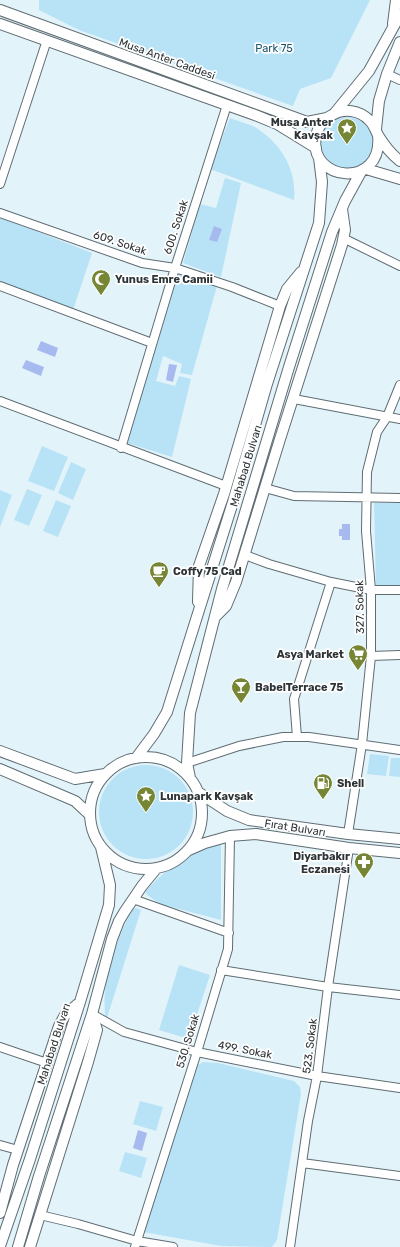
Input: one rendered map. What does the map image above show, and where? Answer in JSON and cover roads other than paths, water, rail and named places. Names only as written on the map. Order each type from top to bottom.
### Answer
[{"type":"main road","points":[[392,31],[396,0]]},
{"type":"main road","name":"Musa Anter Caddesi","points":[[0,10],[307,122],[330,116]]},
{"type":"main road","points":[[400,16],[369,71],[330,116],[321,124],[317,132],[315,142],[319,158],[326,166],[335,172],[346,174],[356,173],[364,169],[374,159],[378,152],[378,101],[400,42]]},
{"type":"main road","points":[[0,24],[277,124],[316,148]]},
{"type":"main road","points":[[330,116],[342,111],[352,111],[361,114],[368,119],[389,151],[400,161]]},
{"type":"main road","name":"Mahabad Bulvarı","points":[[136,758],[154,734],[167,712],[233,502],[266,387],[306,266],[319,223],[322,182],[319,158]]},
{"type":"main road","points":[[364,169],[400,179]]},
{"type":"main road","name":"Mahabad Bulvarı","points":[[190,778],[187,763],[190,713],[222,589],[289,366],[332,232],[342,207],[364,169]]},
{"type":"main road","points":[[215,617],[226,606],[236,582],[344,238],[345,230],[342,207]]},
{"type":"main road","points":[[198,614],[199,566],[226,486],[280,306],[287,290],[306,266]]},
{"type":"main road","points":[[0,751],[75,779],[105,774]]},
{"type":"main road","points":[[151,757],[166,760],[179,768],[190,778],[198,792],[202,804],[201,822],[196,840],[189,850],[179,859],[168,865],[156,868],[140,869],[125,866],[112,858],[101,847],[91,826],[89,814],[91,800],[96,786],[105,774],[119,763],[136,758],[151,757]]},
{"type":"main road","points":[[0,769],[75,801],[89,814]]},
{"type":"main road","name":"Fırat Bulvarı","points":[[198,792],[227,811],[249,820],[348,834],[400,839]]},
{"type":"main road","points":[[256,834],[250,829],[250,826],[251,823],[259,822]]},
{"type":"main road","name":"Fırat Bulvarı","points":[[189,850],[205,843],[230,836],[256,834],[349,848],[400,853]]},
{"type":"main road","name":"Mahabad Bulvarı","points":[[0,1246],[30,1159],[109,905],[110,885],[101,847]]},
{"type":"main road","points":[[18,1247],[39,1176],[92,1014],[112,939],[119,921],[132,899],[156,868]]},
{"type":"main road","points":[[0,1213],[18,1150],[59,1026],[65,1015],[80,1002]]},
{"type":"main road","points":[[30,1247],[97,1030],[92,1014]]},
{"type":"street","points":[[0,184],[46,40]]},
{"type":"street","points":[[387,74],[400,80]]},
{"type":"street","name":"600. Sokak","points":[[122,448],[175,268],[227,106]]},
{"type":"street","name":"609. Sokak","points":[[0,213],[142,263],[175,268],[232,287],[280,306]]},
{"type":"street","points":[[344,238],[400,266]]},
{"type":"street","points":[[0,286],[152,343]]},
{"type":"street","name":"327. Sokak","points":[[348,834],[362,744],[371,656],[371,590],[366,531],[367,472],[376,432],[387,417],[400,385]]},
{"type":"street","points":[[294,399],[400,419]]},
{"type":"street","points":[[0,401],[226,486]]},
{"type":"street","points":[[265,488],[294,496],[400,498]]},
{"type":"street","points":[[245,555],[269,564],[331,582],[371,590],[400,590]]},
{"type":"street","points":[[297,737],[294,699],[331,582]]},
{"type":"street","points":[[371,656],[400,655]]},
{"type":"street","points":[[187,763],[239,746],[283,737],[309,737],[400,750]]},
{"type":"street","name":"530. Sokak","points":[[136,1244],[197,1052],[228,948],[230,836]]},
{"type":"street","name":"523. Sokak","points":[[290,1247],[302,1162],[317,1076],[328,987],[349,848]]},
{"type":"street","points":[[132,899],[229,933]]},
{"type":"street","points":[[221,970],[328,987],[400,995]]},
{"type":"street","name":"499. Sokak","points":[[92,1014],[124,1032],[197,1052],[317,1076],[400,1088]]},
{"type":"street","points":[[0,1047],[47,1063]]},
{"type":"street","points":[[0,1145],[18,1150]]},
{"type":"street","points":[[302,1162],[400,1176]]},
{"type":"street","points":[[40,1215],[78,1224],[136,1244],[173,1247]]},
{"type":"water","points":[[214,226],[222,229],[217,242],[209,240]]},
{"type":"water","points":[[41,341],[58,348],[55,357],[37,350]]},
{"type":"water","points":[[26,360],[44,367],[41,376],[22,368]]},
{"type":"water","points":[[169,364],[177,365],[173,382],[166,380]]},
{"type":"water","points":[[342,524],[350,524],[350,540],[342,540],[342,536],[339,536],[339,529],[342,529]]},
{"type":"water","points":[[138,1130],[147,1133],[142,1151],[133,1148]]},
{"type":"place","name":"Musa Anter Kavşak","points":[[347,145]]},
{"type":"place","name":"Yunus Emre Camii","points":[[101,296]]},
{"type":"place","name":"Coffy 75 Cad","points":[[159,588]]},
{"type":"place","name":"Asya Market","points":[[358,671]]},
{"type":"place","name":"BabelTerrace 75","points":[[241,704]]},
{"type":"place","name":"Shell","points":[[323,800]]},
{"type":"place","name":"Lunapark Kavşak","points":[[146,813]]},
{"type":"place","name":"Diyarbakır Eczanesi","points":[[364,879]]},
{"type":"park label","name":"Park 75","points":[[274,48]]}]
